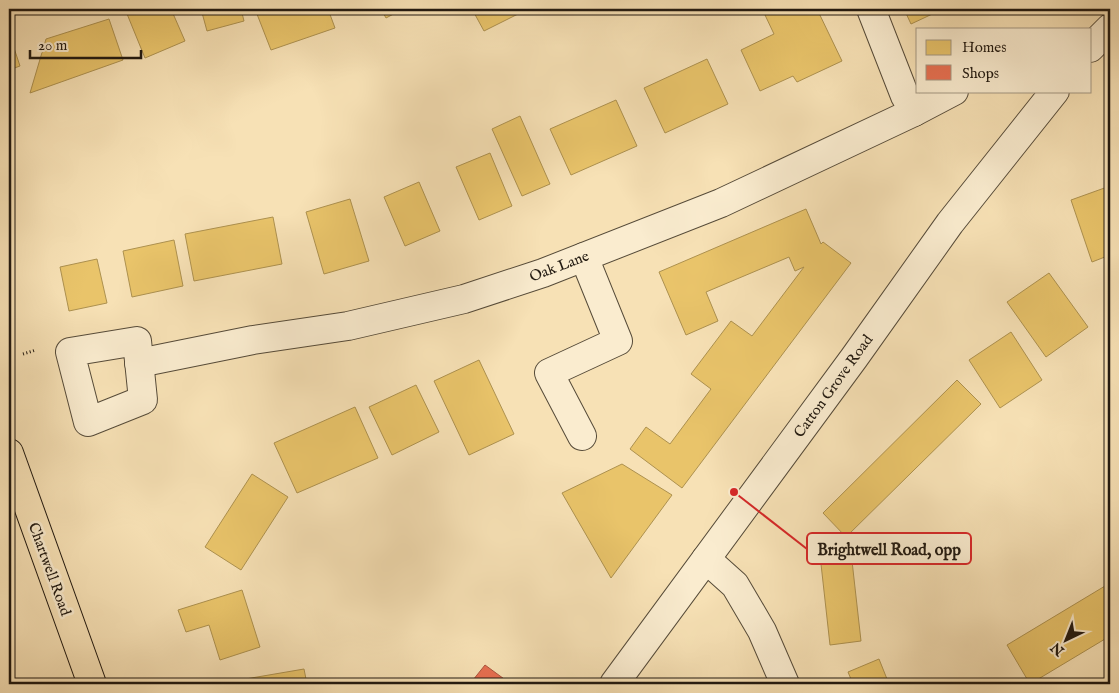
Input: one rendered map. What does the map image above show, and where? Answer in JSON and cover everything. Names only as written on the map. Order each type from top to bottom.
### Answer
[{"type":"highway","name":"Chartwell Road","points":[[9,454],[92,684]]},
{"type":"street","points":[[872,9],[905,96],[914,112]]},
{"type":"street","name":"Oak Lane","points":[[139,363],[253,340],[348,326],[464,299],[543,273],[721,203],[914,112],[952,92]]},
{"type":"street","name":"Catton Grove Road","points":[[614,684],[854,358],[950,223],[1054,92]]},
{"type":"street","points":[[582,436],[549,373],[618,341],[584,257]]},
{"type":"street","points":[[706,559],[735,585],[762,631],[785,684]]},
{"type":"path","points":[[23,354],[37,350]]},
{"type":"building: Homes","points":[[125,9],[171,9],[185,41],[145,58]]},
{"type":"building: Homes","points":[[201,9],[241,9],[244,21],[207,31]]},
{"type":"building: Homes","points":[[255,9],[328,9],[335,28],[271,50]]},
{"type":"building: Homes","points":[[381,9],[403,9],[386,18]]},
{"type":"building: Homes","points":[[472,9],[528,9],[484,31]]},
{"type":"building: Homes","points":[[778,9],[817,9],[842,61],[797,82],[793,76],[760,91],[741,50],[774,34],[765,15]]},
{"type":"building: Homes","points":[[904,9],[943,9],[911,24]]},
{"type":"building: Homes","points":[[109,19],[123,60],[30,93],[46,39]]},
{"type":"building: Homes","points":[[9,33],[20,66],[9,70]]},
{"type":"building: Homes","points":[[707,59],[728,104],[665,133],[644,88]]},
{"type":"building: Homes","points":[[616,100],[637,146],[571,175],[550,129]]},
{"type":"building: Homes","points":[[520,116],[550,184],[522,196],[492,129]]},
{"type":"building: Homes","points":[[490,153],[512,206],[479,220],[456,167]]},
{"type":"building: Homes","points":[[419,182],[440,231],[405,246],[384,197]]},
{"type":"building: Homes","points":[[1110,186],[1110,255],[1092,262],[1071,200]]},
{"type":"building: Homes","points":[[350,199],[369,261],[324,274],[306,212]]},
{"type":"building: Homes","points":[[806,209],[821,244],[823,242],[851,263],[682,488],[630,449],[646,427],[670,444],[711,389],[691,374],[731,321],[752,336],[804,267],[795,271],[789,257],[706,292],[718,321],[686,335],[659,272]]},
{"type":"building: Homes","points":[[273,217],[282,264],[194,281],[185,234]]},
{"type":"building: Homes","points":[[174,240],[183,286],[132,297],[123,251]]},
{"type":"building: Homes","points":[[97,259],[107,303],[69,311],[60,267]]},
{"type":"building: Homes","points":[[1049,273],[1088,327],[1046,357],[1007,302]]},
{"type":"building: Homes","points":[[1011,332],[1042,380],[1000,408],[969,360]]},
{"type":"building: Homes","points":[[479,360],[514,434],[469,455],[434,381]]},
{"type":"building: Homes","points":[[957,380],[981,404],[846,537],[823,513]]},
{"type":"building: Homes","points":[[416,385],[439,432],[392,455],[369,407]]},
{"type":"building: Homes","points":[[355,407],[378,458],[297,493],[274,443]]},
{"type":"building: Homes","points":[[622,464],[672,495],[611,578],[562,493]]},
{"type":"building: Homes","points":[[252,474],[288,497],[241,570],[205,547]]},
{"type":"building: Homes","points":[[851,552],[861,641],[830,645],[820,555]]},
{"type":"building: Homes","points":[[1110,583],[1110,636],[1030,684],[1007,645]]},
{"type":"building: Homes","points":[[242,590],[260,647],[220,660],[209,625],[186,632],[178,610]]},
{"type":"building: Homes","points":[[879,659],[889,684],[853,684],[848,672]]},
{"type":"building: Homes","points":[[304,669],[307,684],[228,684],[228,682]]},
{"type":"building: Shops","points":[[485,665],[511,684],[478,684],[473,680]]},
{"type":"place","name":"Brightwell Road, opp","points":[[734,492]]}]
